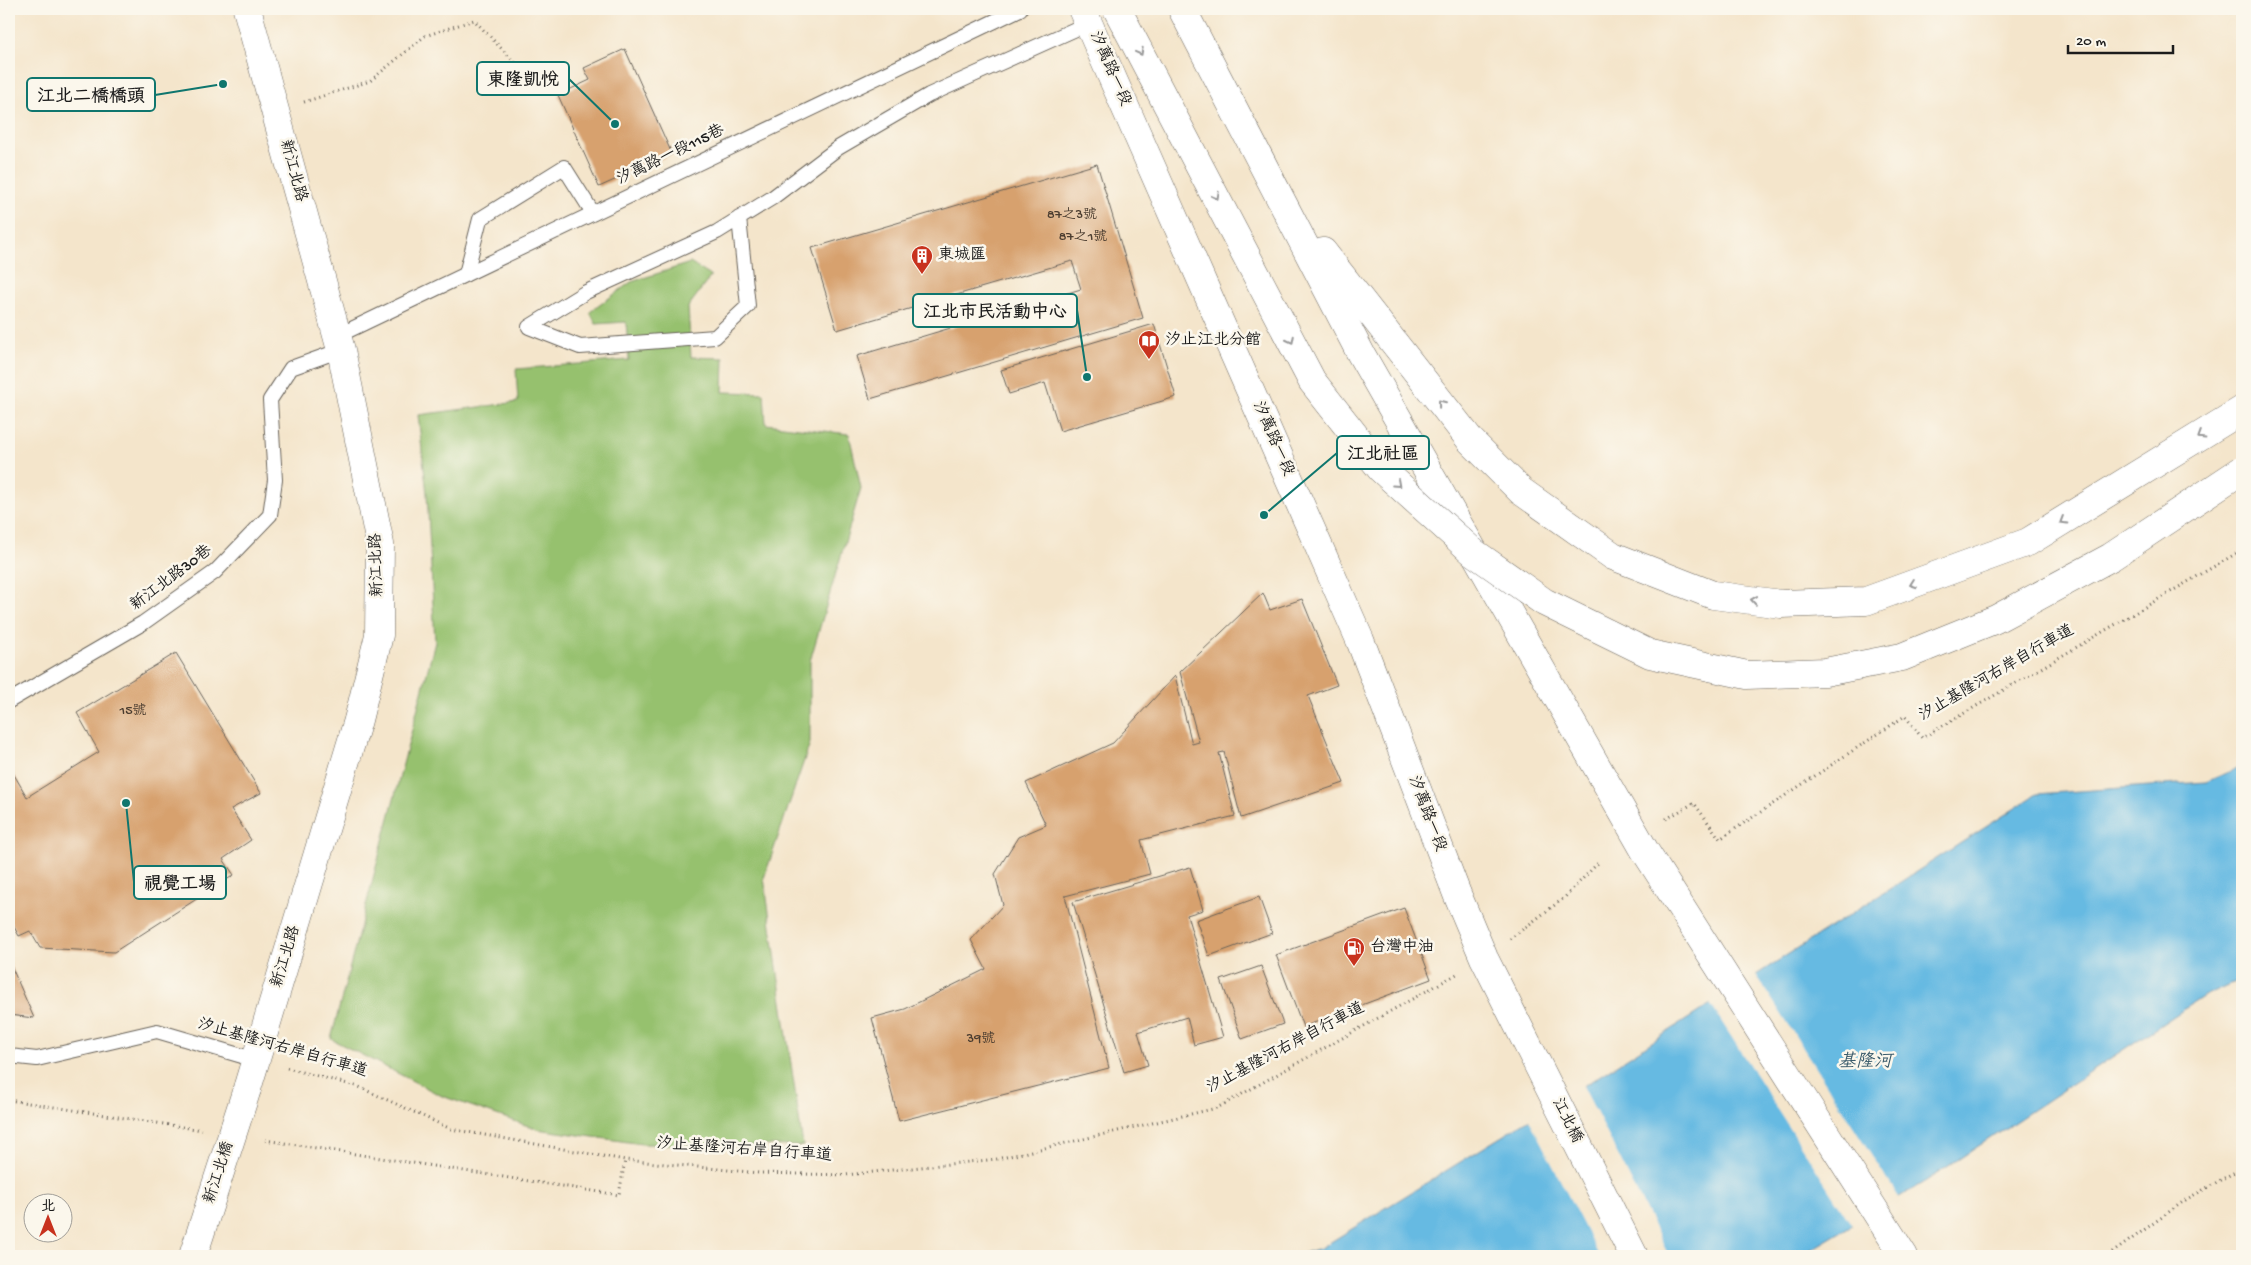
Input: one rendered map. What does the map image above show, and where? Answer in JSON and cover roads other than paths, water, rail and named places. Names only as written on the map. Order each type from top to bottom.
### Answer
[{"type":"main road","name":"新江北路","points":[[247,9],[339,343],[380,544],[379,635],[355,729],[247,1089]]},
{"type":"main road","points":[[1117,9],[1312,381],[1381,468],[1472,552],[1544,602],[1650,654],[1747,675],[1824,672],[1902,656],[1996,619],[2094,566],[2242,470]]},
{"type":"main road","points":[[1182,9],[1361,354],[1645,852],[1904,1256]]},
{"type":"main road","name":"汐萬路一段","points":[[1085,16],[1360,640],[1457,894],[1484,958],[1498,985]]},
{"type":"main road","points":[[1284,203],[1471,441],[1522,491],[1614,556],[1713,595],[1782,604],[1866,601],[2028,542],[2242,410]]},
{"type":"main road","name":"江北橋","points":[[1498,985],[1634,1256]]},
{"type":"main road","name":"新江北橋","points":[[193,1256],[247,1089]]},
{"type":"lane","name":"汐萬路一段115巷","points":[[339,343],[466,274],[1020,9]]},
{"type":"lane","points":[[739,218],[748,306],[716,337],[580,347],[529,327],[586,292],[716,232],[739,218],[772,198],[838,148],[929,95],[1085,16]]},
{"type":"lane","points":[[466,274],[480,219],[564,167],[593,213]]},
{"type":"lane","name":"新江北路30巷","points":[[9,701],[143,623],[215,572],[270,515],[275,480],[270,400],[291,368],[339,343]]},
{"type":"lane","name":"汐止基隆河右岸自行車道","points":[[9,1056],[37,1059],[157,1031],[256,1060]]},
{"type":"water","name":"基隆河","points":[[2242,766],[2242,979],[2204,996],[1926,1181],[1800,1256],[1294,1256],[1321,1248],[1593,1080],[2037,794],[2206,782]]},
{"type":"place","name":"江北二橋橋頭","points":[[223,84]]},
{"type":"place","name":"東隆凱悅","points":[[615,124]]},
{"type":"place","name":"東城匯","points":[[922,275]]},
{"type":"place","name":"汐止江北分館","points":[[1149,360]]},
{"type":"place","name":"江北市民活動中心","points":[[1087,377]]},
{"type":"place","name":"江北社區","points":[[1264,515]]},
{"type":"place","name":"視覺工場","points":[[126,803]]},
{"type":"place","name":"台灣中油","points":[[1354,967]]}]
